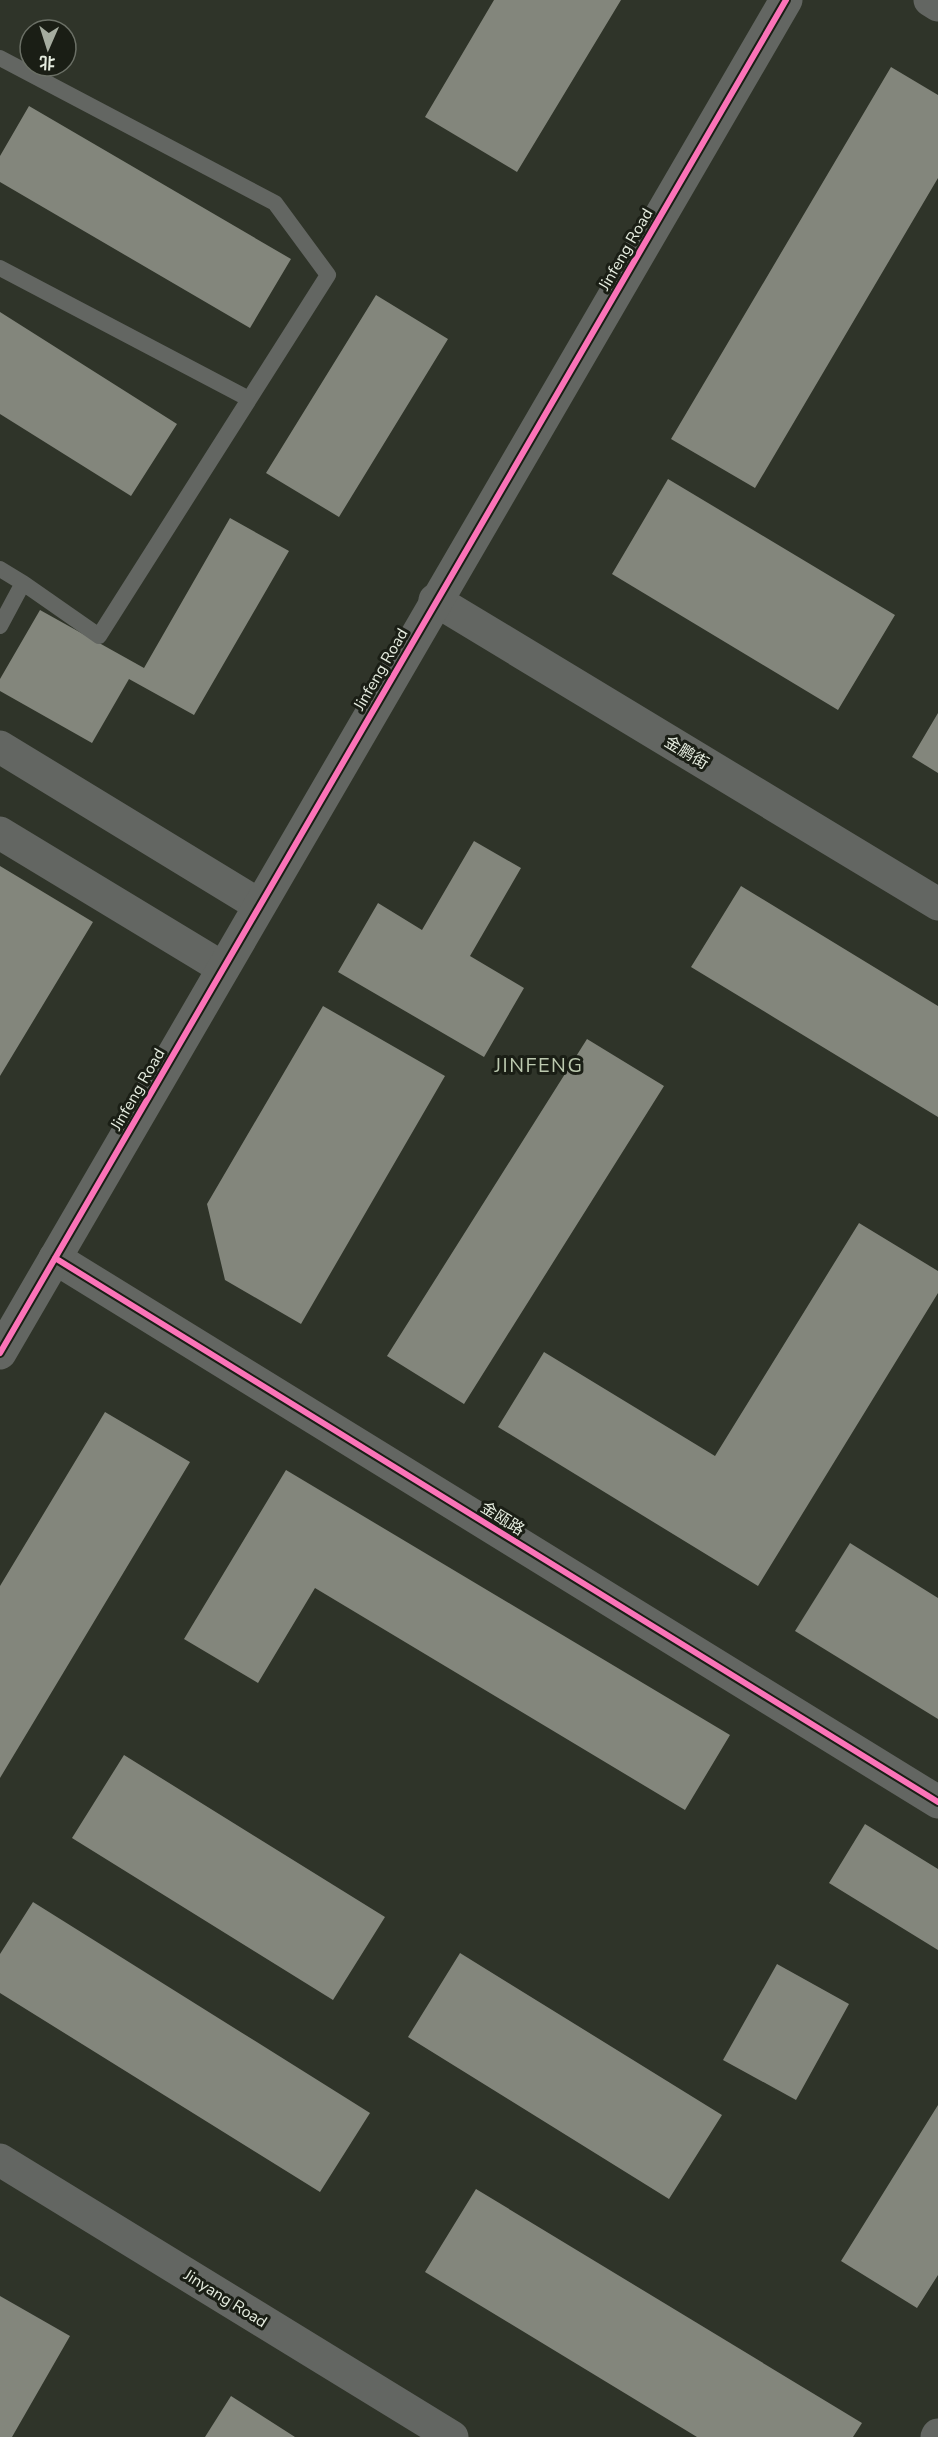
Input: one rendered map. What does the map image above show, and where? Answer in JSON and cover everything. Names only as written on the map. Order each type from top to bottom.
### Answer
[{"type":"street","name":"Jinfeng Road","points":[[0,1353],[435,600],[786,0]]},
{"type":"street","points":[[930,0],[938,5]]},
{"type":"street","name":"金鹏街","points":[[435,600],[938,904]]},
{"type":"street","points":[[0,747],[259,905]]},
{"type":"street","points":[[0,833],[223,968]]},
{"type":"street","name":"金瓯路","points":[[55,1258],[938,1802]]},
{"type":"street","name":"Jinyang Road","points":[[0,2160],[452,2437]]},
{"type":"lane","points":[[0,58],[274,203],[328,275],[99,636],[0,569]]},
{"type":"lane","points":[[0,268],[249,399]]},
{"type":"lane","points":[[0,626],[23,583]]},
{"type":"building","points":[[494,0],[621,0],[517,172],[425,117]]},
{"type":"building","points":[[891,67],[938,95],[938,178],[755,488],[671,439]]},
{"type":"building","points":[[29,106],[291,259],[250,328],[0,182],[0,156]]},
{"type":"building","points":[[376,295],[448,339],[339,517],[266,473]]},
{"type":"building","points":[[0,312],[177,424],[131,496],[0,414]]},
{"type":"building","points":[[668,479],[895,615],[838,710],[612,574]]},
{"type":"building","points":[[230,518],[289,551],[194,715],[129,679],[92,743],[0,691],[0,679],[40,610],[144,668]]},
{"type":"building","points":[[938,713],[938,773],[912,757]]},
{"type":"building","points":[[474,841],[521,868],[470,956],[524,988],[484,1057],[338,972],[378,903],[422,930]]},
{"type":"building","points":[[0,866],[93,922],[0,1076]]},
{"type":"building","points":[[741,886],[938,1006],[938,1117],[691,967]]},
{"type":"building","points":[[323,1006],[445,1076],[301,1324],[225,1280],[207,1204]]},
{"type":"building","points":[[587,1039],[664,1086],[464,1404],[387,1356]]},
{"type":"building","points":[[859,1223],[938,1271],[938,1293],[758,1586],[498,1427],[544,1352],[715,1456]]},
{"type":"building","points":[[105,1412],[190,1462],[0,1778],[0,1586]]},
{"type":"building","points":[[286,1470],[730,1735],[685,1810],[315,1588],[258,1683],[184,1639]]},
{"type":"building","points":[[850,1543],[938,1598],[938,1719],[795,1631]]},
{"type":"building","points":[[124,1755],[385,1917],[333,2000],[72,1838]]},
{"type":"building","points":[[865,1824],[938,1869],[938,1950],[829,1883]]},
{"type":"building","points":[[33,1902],[370,2113],[320,2192],[0,1993],[0,1954]]},
{"type":"building","points":[[460,1953],[722,2115],[669,2199],[408,2037]]},
{"type":"building","points":[[777,1964],[849,2004],[796,2100],[723,2060]]},
{"type":"building","points":[[938,2105],[938,2275],[917,2308],[841,2261]]},
{"type":"building","points":[[476,2189],[862,2423],[853,2437],[697,2437],[425,2272]]},
{"type":"building","points":[[0,2296],[70,2336],[12,2437],[0,2437]]},
{"type":"building","points":[[231,2396],[295,2437],[205,2437]]},
{"type":"cycle path","points":[[0,1353],[786,0]]},
{"type":"cycle path","points":[[55,1258],[938,1802]]},
{"type":"district","name":"JINFENG","points":[[539,1065]]}]
